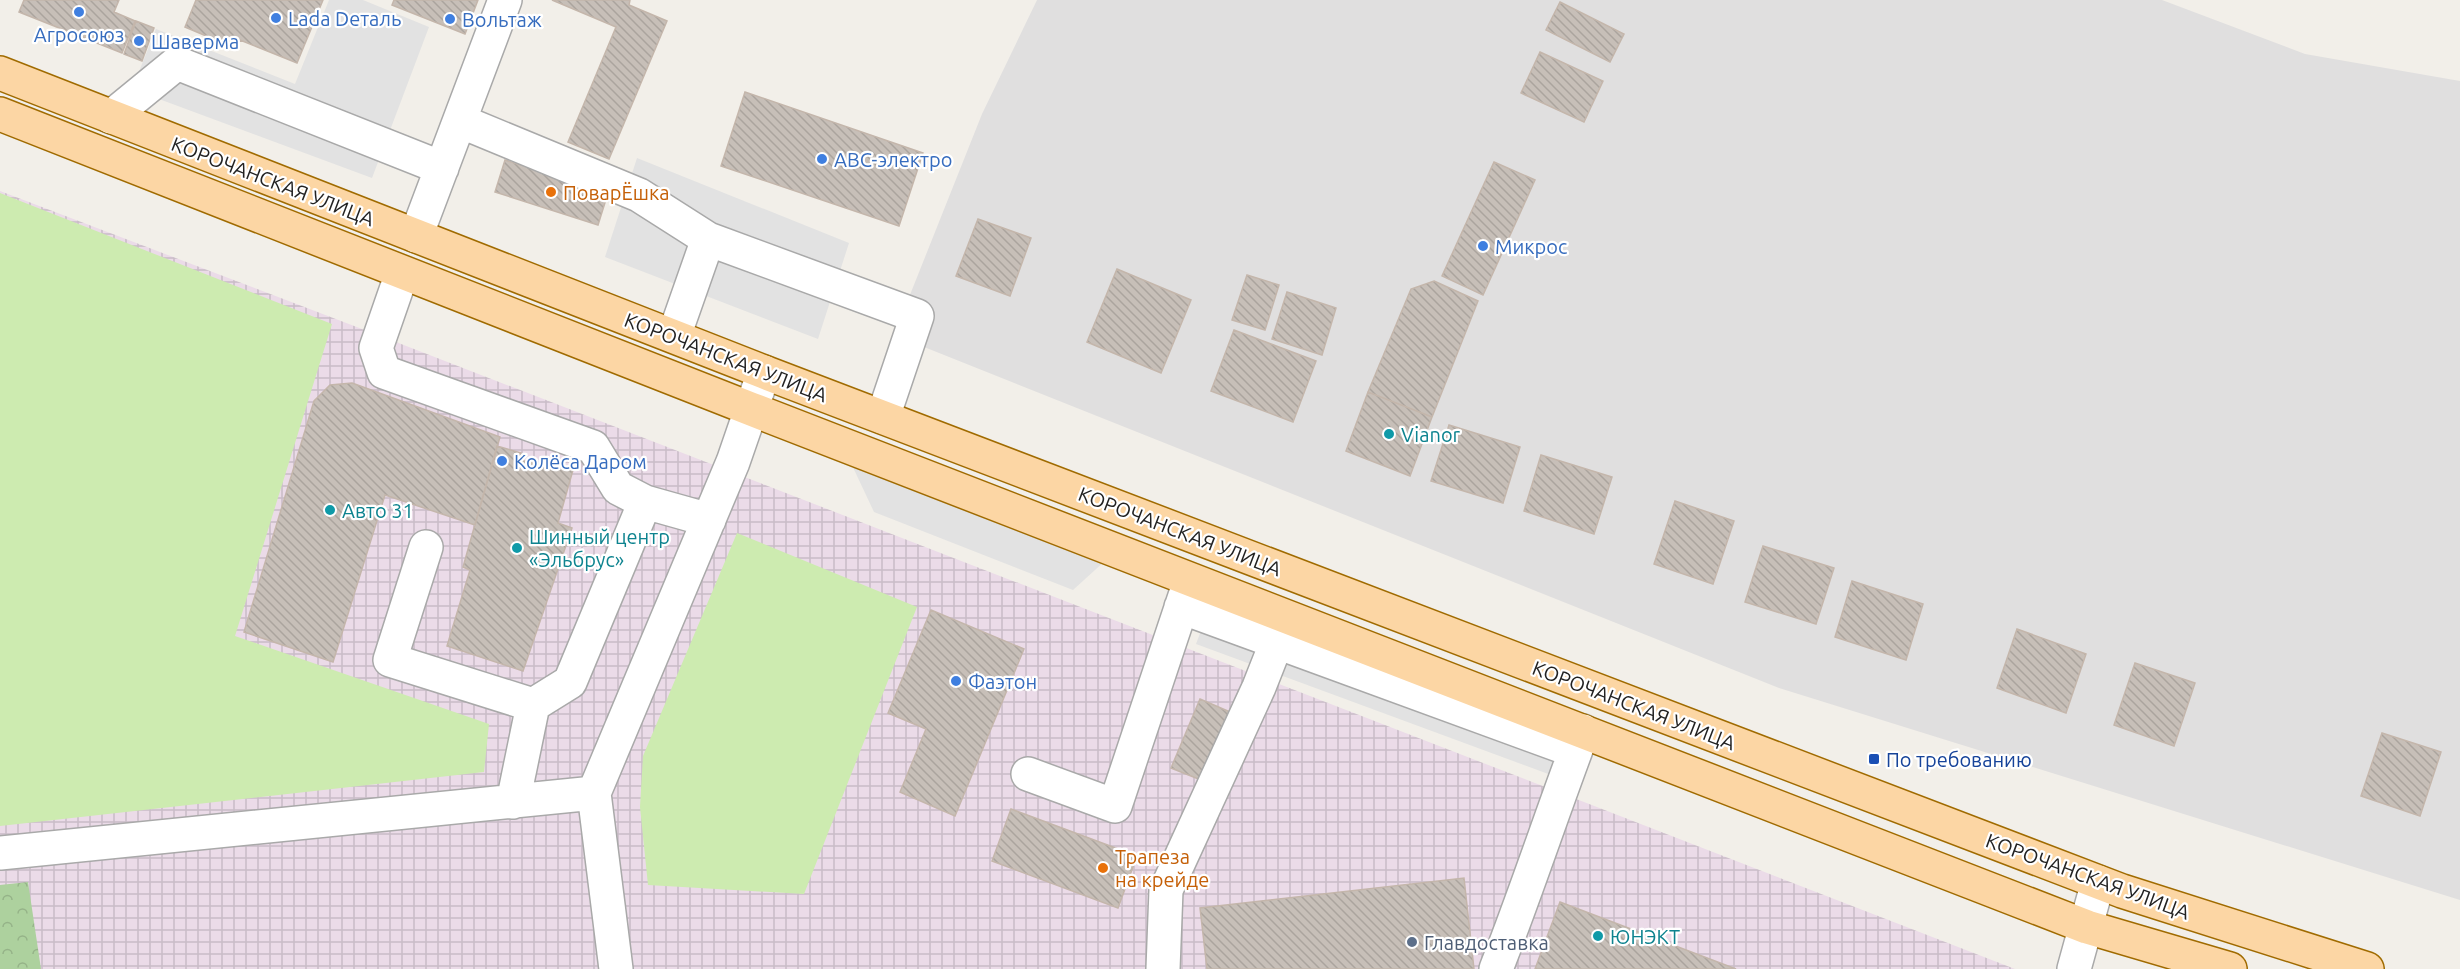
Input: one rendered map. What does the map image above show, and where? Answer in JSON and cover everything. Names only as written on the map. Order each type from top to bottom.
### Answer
[{"type":"main road","name":"КОРОЧАНСКАЯ УЛИЦА","points":[[0,73],[764,372],[2098,882],[2367,969]]},
{"type":"main road","name":"КОРОЧАНСКАЯ УЛИЦА","points":[[0,114],[751,409],[1186,593],[1579,741],[2087,927],[2230,969]]},
{"type":"lane","points":[[416,236],[505,0]]},
{"type":"lane","points":[[111,117],[177,63],[442,168]]},
{"type":"lane","points":[[460,121],[639,195],[708,239],[916,316],[883,417]]},
{"type":"lane","points":[[674,336],[708,239]]},
{"type":"lane","points":[[402,273],[376,348],[384,372],[593,447],[618,488],[645,502],[709,520]]},
{"type":"lane","points":[[616,969],[594,793],[709,520],[764,372]]},
{"type":"lane","points":[[513,802],[533,705],[570,682],[645,502]]},
{"type":"lane","points":[[426,547],[390,660],[533,705]]},
{"type":"lane","points":[[1028,774],[1115,806],[1169,650],[1186,593]]},
{"type":"lane","points":[[1163,969],[1166,890],[1282,629]]},
{"type":"lane","points":[[1496,969],[1579,741]]},
{"type":"lane","points":[[0,853],[594,793]]},
{"type":"lane","points":[[2074,969],[2098,882]]},
{"type":"shaded area","points":[[329,0],[363,0],[429,27],[372,178],[132,89],[156,29],[295,84]]},
{"type":"shaded area","points":[[1037,0],[2162,0],[2305,54],[2460,81],[2460,900],[1779,688],[894,335],[982,114]]},
{"type":"shaded area","points":[[637,158],[849,243],[818,339],[605,257]]},
{"type":"shaded area","points":[[0,191],[396,342],[2015,969],[0,969]]},
{"type":"shaded area","points":[[842,444],[1117,550],[1073,590],[874,512]]},
{"type":"shaded area","points":[[1213,599],[1568,731],[1551,775],[1196,644]]},
{"type":"green space","points":[[0,193],[332,324],[235,636],[489,724],[484,772],[0,826]]},
{"type":"green space","points":[[737,533],[917,607],[804,894],[648,885],[640,807],[643,756]]},
{"type":"green space","points":[[28,882],[41,969],[0,969],[0,885]]},
{"type":"building","points":[[24,0],[119,0],[114,12],[135,21],[122,53],[19,12]]},
{"type":"building","points":[[196,0],[323,0],[297,63],[240,40],[237,49],[185,27]]},
{"type":"building","name":"Вольтаж","points":[[394,0],[478,0],[465,34],[392,5]]},
{"type":"building","points":[[552,0],[630,0],[629,5],[667,21],[609,159],[568,142],[616,27]]},
{"type":"building","points":[[1560,2],[1624,34],[1610,62],[1546,30]]},
{"type":"building","name":"Шаверма","points":[[136,21],[154,28],[142,61],[124,54]]},
{"type":"building","points":[[1540,52],[1603,81],[1584,122],[1521,93]]},
{"type":"building","name":"АВС-электро","points":[[745,92],[923,153],[899,226],[721,166]]},
{"type":"building","name":"ПоварЁшка","points":[[505,160],[608,193],[598,225],[495,192]]},
{"type":"building","points":[[1494,162],[1535,180],[1483,295],[1442,276]]},
{"type":"building","points":[[978,219],[1031,238],[1010,296],[956,276]]},
{"type":"building","points":[[1117,269],[1191,300],[1161,373],[1087,342]]},
{"type":"building","points":[[1247,275],[1279,285],[1265,330],[1232,320]]},
{"type":"building","points":[[1434,281],[1478,301],[1432,417],[1368,392],[1411,289]]},
{"type":"building","points":[[1287,292],[1336,308],[1322,355],[1272,339]]},
{"type":"building","points":[[1234,330],[1316,361],[1293,422],[1211,391]]},
{"type":"building","name":"Авто 31","points":[[352,383],[500,437],[475,525],[385,495],[333,662],[244,632],[314,401],[330,385]]},
{"type":"building","name":"Vianor","points":[[1368,392],[1432,417],[1410,476],[1346,451]]},
{"type":"building","points":[[1449,425],[1520,447],[1503,503],[1431,481]]},
{"type":"building","name":"Шинный центр «Эльбрус»","points":[[497,446],[521,453],[519,461],[535,461],[548,470],[552,462],[573,470],[558,523],[572,528],[523,671],[447,646],[470,570],[463,567]]},
{"type":"building","points":[[1541,455],[1612,477],[1594,534],[1524,511]]},
{"type":"building","points":[[1675,501],[1734,521],[1713,584],[1654,564]]},
{"type":"building","points":[[1763,546],[1834,568],[1816,624],[1745,602]]},
{"type":"building","points":[[1852,581],[1923,604],[1906,660],[1835,637]]},
{"type":"building","name":"Фаэтон","points":[[931,610],[1024,649],[955,816],[900,792],[926,729],[888,713]]},
{"type":"building","points":[[2017,629],[2086,654],[2066,713],[1997,688]]},
{"type":"building","points":[[2135,663],[2195,683],[2174,746],[2114,725]]},
{"type":"building","points":[[1200,699],[1230,712],[1201,780],[1171,768]]},
{"type":"building","points":[[2382,733],[2441,752],[2420,816],[2361,796]]},
{"type":"building","points":[[1011,809],[1137,856],[1118,908],[992,861]]},
{"type":"building","points":[[1464,878],[1474,969],[1207,969],[1200,908]]},
{"type":"building","name":"ЮНЭКТ","points":[[1560,902],[1736,969],[1535,969]]},
{"type":"place","name":"Агросоюз","points":[[79,12]]},
{"type":"place","name":"Lada Dеталь","points":[[276,18]]},
{"type":"place","name":"Вольтаж","points":[[450,19]]},
{"type":"place","name":"Шаверма","points":[[139,41]]},
{"type":"place","name":"АВС-электро","points":[[822,159]]},
{"type":"place","name":"ПоварЁшка","points":[[551,192]]},
{"type":"place","name":"Микрос","points":[[1483,246]]},
{"type":"place","name":"Vianor","points":[[1389,434]]},
{"type":"place","name":"Колёса Даром","points":[[502,461]]},
{"type":"place","name":"Авто 31","points":[[330,510]]},
{"type":"place","name":"Шинный центр «Эльбрус»","points":[[517,548]]},
{"type":"place","name":"Фаэтон","points":[[956,681]]},
{"type":"place","name":"По требованию","points":[[1874,759]]},
{"type":"place","name":"Трапеза на крейде","points":[[1103,868]]},
{"type":"place","name":"ЮНЭКТ","points":[[1598,936]]},
{"type":"place","name":"Главдоставка","points":[[1412,942]]}]
